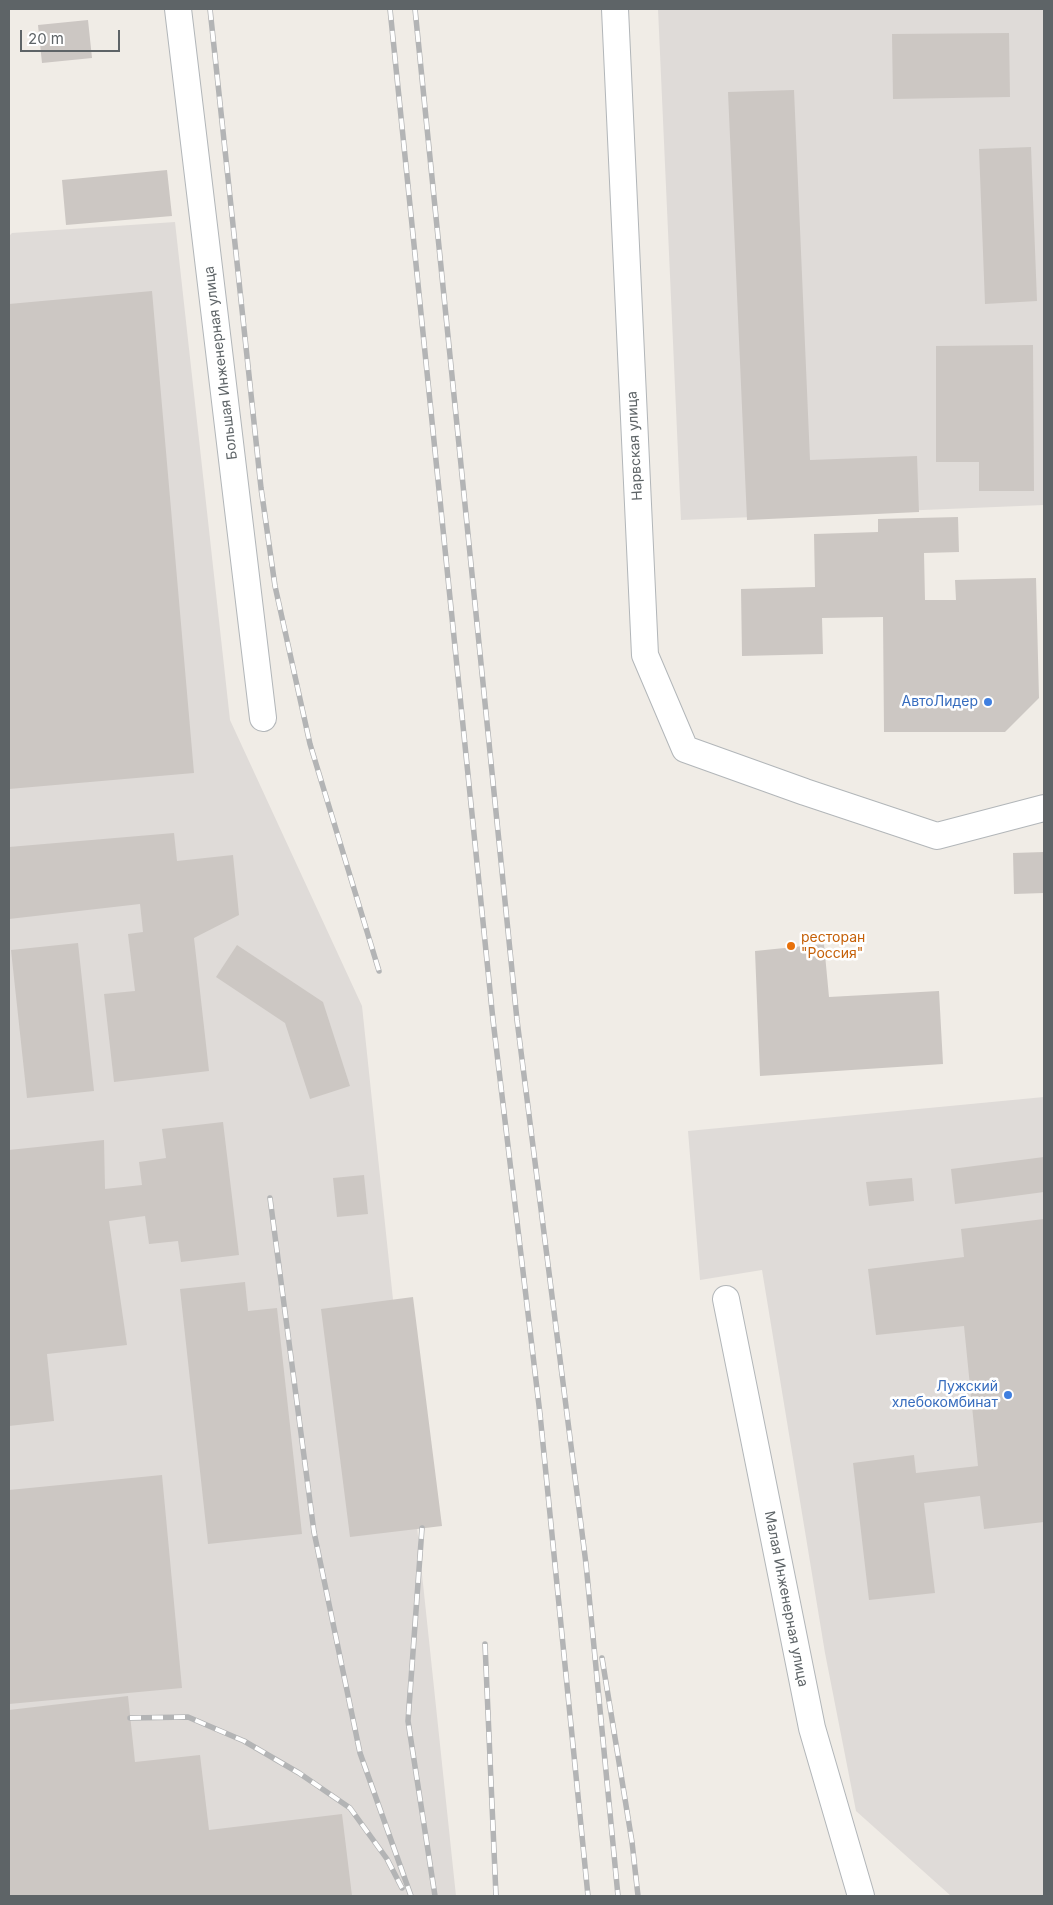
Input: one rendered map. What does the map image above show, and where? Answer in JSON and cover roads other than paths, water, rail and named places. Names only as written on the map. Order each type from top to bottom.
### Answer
[{"type":"street","name":"Большая Инженерная улица","points":[[178,9],[263,718]]},
{"type":"street","name":"Нарвская улица","points":[[615,9],[645,655],[685,749],[804,792],[937,836],[1044,808]]},
{"type":"street","name":"Малая Инженерная улица","points":[[726,1299],[812,1728],[861,1896]]},
{"type":"railway","points":[[210,9],[261,488],[275,586],[310,744],[379,971]]},
{"type":"railway","points":[[390,9],[493,1020],[540,1414],[588,1896]]},
{"type":"railway","points":[[415,9],[517,1020],[586,1564],[618,1896]]},
{"type":"railway","points":[[270,1198],[314,1532],[360,1753],[411,1896]]},
{"type":"railway","points":[[422,1528],[408,1721],[435,1896]]},
{"type":"railway","points":[[485,1644],[496,1896]]},
{"type":"railway","points":[[602,1658],[632,1842],[638,1896]]},
{"type":"railway","points":[[130,1718],[188,1717],[244,1741],[299,1773],[350,1808],[387,1859],[402,1888]]},
{"type":"place","name":"АвтоЛидер","points":[[988,702]]},
{"type":"place","name":"ресторан \"Россия\"","points":[[791,946]]},
{"type":"place","name":"Лужский хлебокомбинат","points":[[1008,1395]]}]
